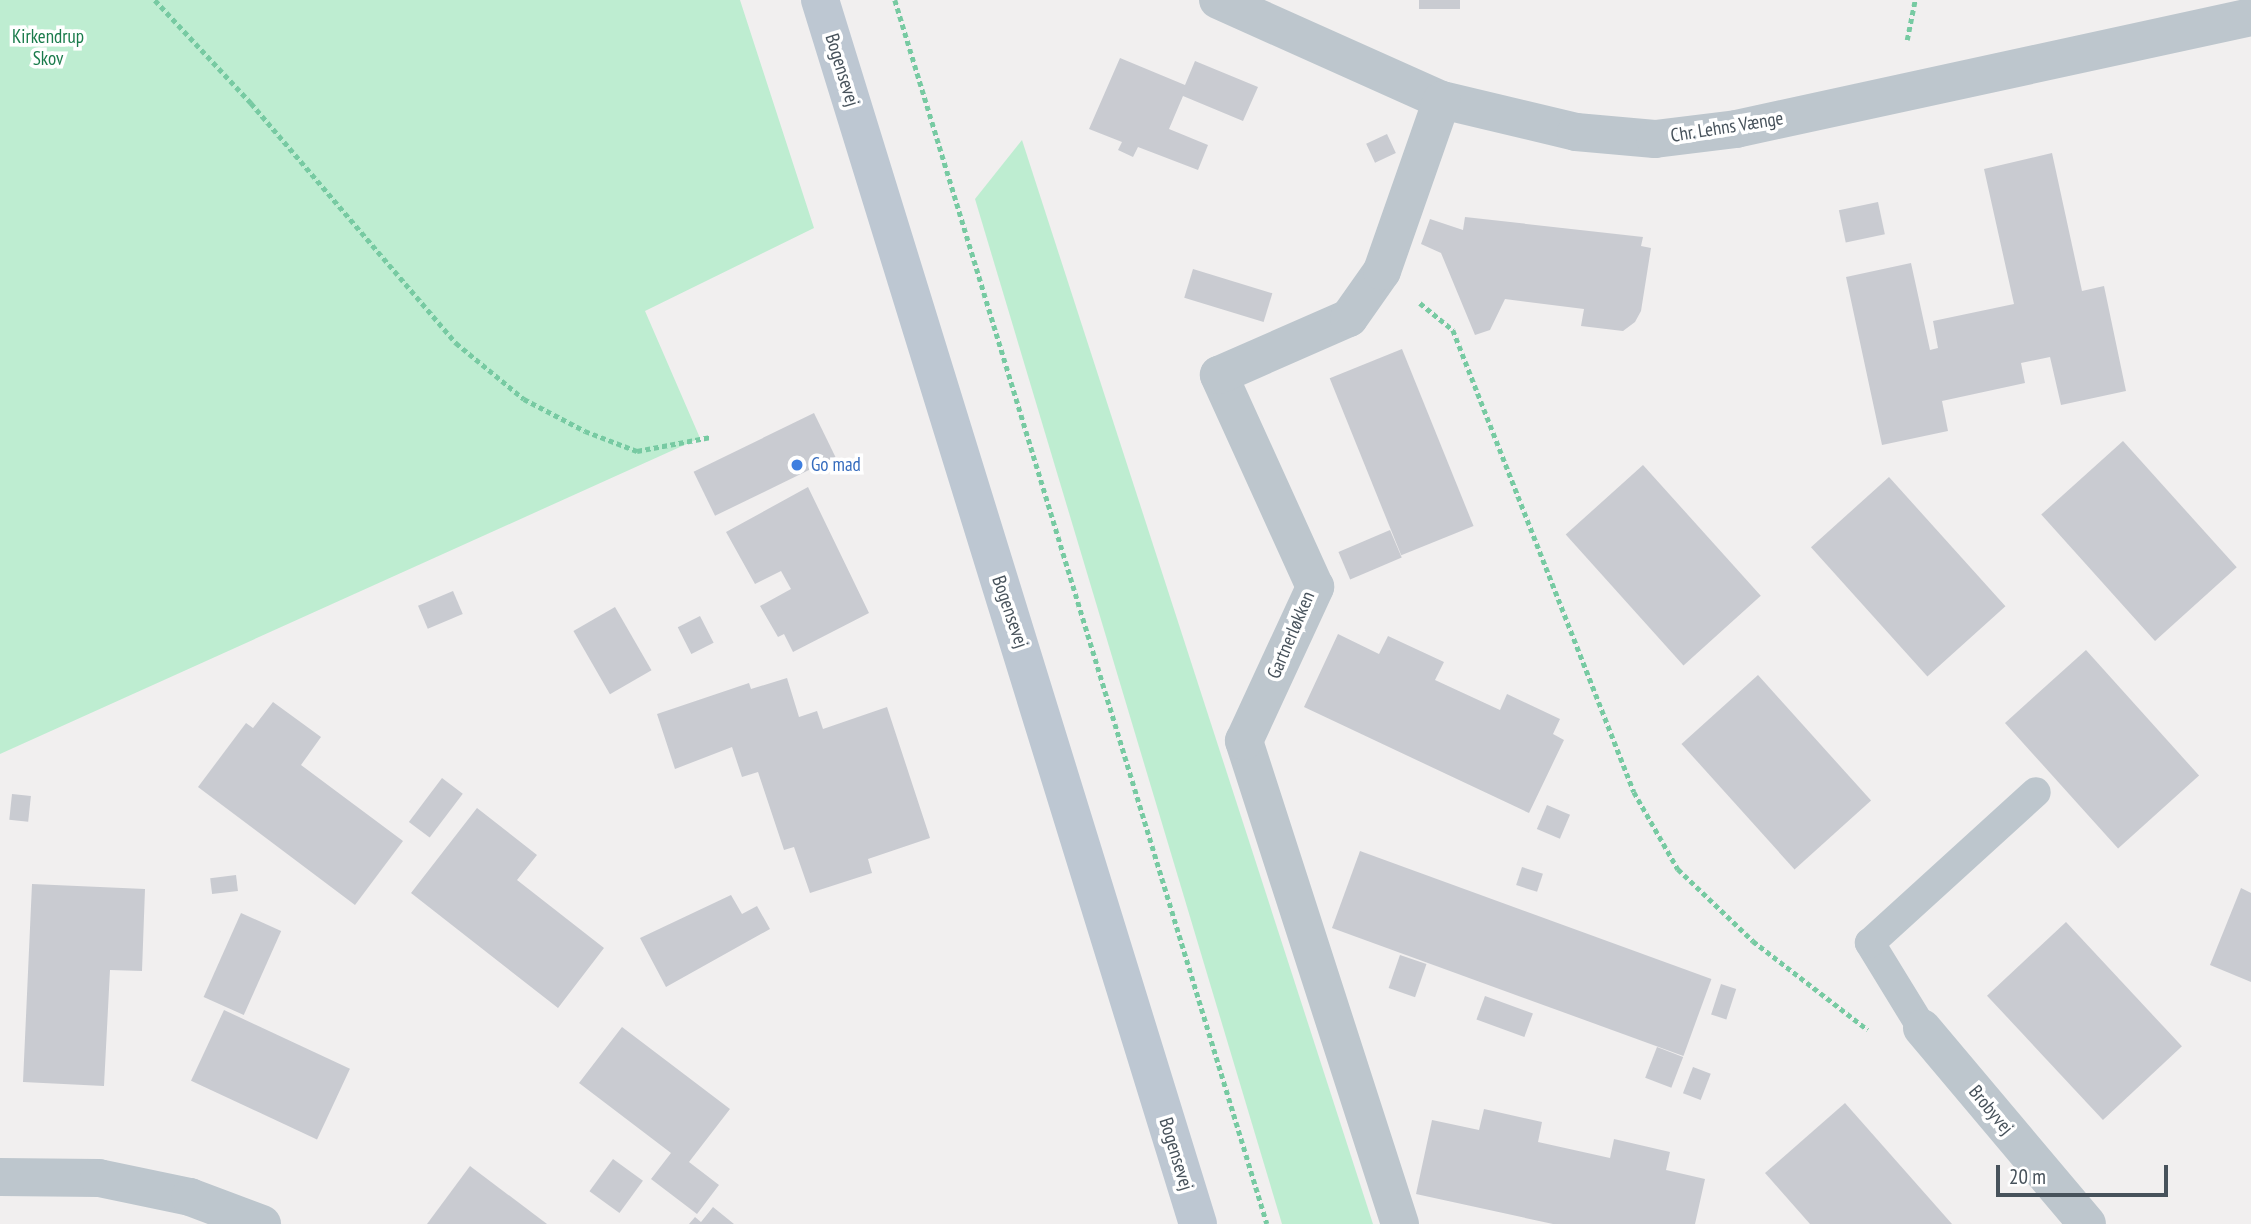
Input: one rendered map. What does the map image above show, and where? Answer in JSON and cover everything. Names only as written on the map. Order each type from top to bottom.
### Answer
[{"type":"main road","name":"Bogensevej","points":[[828,2],[1198,1224]]},
{"type":"street","name":"Chr. Lehns Vænge","points":[[1218,0],[1442,100],[1576,132],[1655,139],[1736,129],[2251,17]]},
{"type":"street","name":"Gartnerløkken","points":[[1400,1224],[1244,741],[1315,587],[1219,376],[1349,318],[1382,271],[1442,100]]},
{"type":"street","name":"Brobyvej","points":[[1922,1028],[2087,1224]]},
{"type":"street","points":[[0,1177],[99,1178],[190,1197],[262,1224]]},
{"type":"lane","points":[[1922,1028],[1870,943],[2036,792]]},
{"type":"path","points":[[155,0],[251,103],[456,342],[524,399],[585,432],[637,451],[711,437]]},
{"type":"path","points":[[895,0],[1267,1224]]},
{"type":"path","points":[[1382,271],[1453,330],[1634,792],[1678,869],[1753,941],[1886,1044],[1922,1028]]},
{"type":"green space","name":"Kirkendrup Skov","points":[[0,0],[740,0],[814,228],[645,311],[700,438],[0,754]]},
{"type":"green space","points":[[1022,140],[1373,1224],[1282,1224],[975,199]]},
{"type":"building","points":[[1419,0],[1460,0],[1460,9],[1419,9]]},
{"type":"building","points":[[1120,58],[1185,85],[1195,61],[1258,87],[1243,121],[1183,96],[1169,129],[1208,145],[1198,170],[1138,147],[1133,157],[1118,150],[1122,142],[1089,129]]},
{"type":"building","points":[[1387,134],[1396,153],[1375,163],[1366,144]]},
{"type":"building","points":[[2052,153],[2082,291],[2104,286],[2126,391],[2061,405],[2050,357],[2021,363],[2025,383],[1942,401],[1948,431],[1882,445],[1846,277],[1911,263],[1930,350],[1938,348],[1933,321],[2014,304],[1984,169]]},
{"type":"building","points":[[1878,202],[1885,234],[1846,243],[1839,210]]},
{"type":"building","points":[[1465,217],[1643,237],[1641,246],[1651,248],[1641,311],[1635,322],[1623,331],[1581,326],[1584,309],[1505,299],[1490,330],[1475,335],[1441,253],[1421,244],[1430,219],[1463,230]]},
{"type":"building","points":[[1193,269],[1272,293],[1264,322],[1184,298]]},
{"type":"building","points":[[1402,349],[1474,526],[1401,555],[1330,378]]},
{"type":"building","points":[[814,413],[835,457],[715,516],[694,472]]},
{"type":"building","points":[[2123,441],[2237,567],[2155,641],[2041,515]]},
{"type":"building","points":[[1643,465],[1761,596],[1683,665],[1566,535]]},
{"type":"building","points":[[1889,477],[2005,606],[1927,677],[1811,547]]},
{"type":"building","points":[[808,487],[869,613],[793,652],[784,634],[778,637],[760,606],[791,589],[781,571],[755,584],[726,532]]},
{"type":"building","points":[[1390,530],[1402,558],[1350,579],[1338,552]]},
{"type":"building","points":[[453,591],[463,614],[428,629],[418,606]]},
{"type":"building","points":[[615,607],[652,670],[610,694],[573,631]]},
{"type":"building","points":[[700,616],[714,643],[691,654],[678,627]]},
{"type":"building","points":[[1338,634],[1379,654],[1388,636],[1444,662],[1435,680],[1500,710],[1507,694],[1560,719],[1553,734],[1564,740],[1529,813],[1304,707]]},
{"type":"building","points":[[2086,650],[2199,776],[2118,849],[2005,723]]},
{"type":"building","points":[[1758,675],[1871,801],[1795,870],[1681,744]]},
{"type":"building","points":[[787,678],[799,717],[817,711],[823,729],[887,707],[930,838],[868,859],[872,873],[810,893],[794,847],[784,850],[758,772],[742,777],[732,747],[675,769],[657,714],[749,683],[751,689]]},
{"type":"building","points":[[273,702],[321,737],[301,765],[403,841],[355,905],[198,787],[246,723],[253,728]]},
{"type":"building","points":[[442,778],[463,794],[430,838],[409,822]]},
{"type":"building","points":[[12,794],[31,796],[28,822],[9,820]]},
{"type":"building","points":[[1547,805],[1570,815],[1560,839],[1537,829]]},
{"type":"building","points":[[477,808],[537,855],[517,880],[604,948],[558,1008],[411,893]]},
{"type":"building","points":[[1360,851],[1711,979],[1683,1056],[1332,928]]},
{"type":"building","points":[[1522,867],[1543,874],[1537,892],[1516,885]]},
{"type":"building","points":[[236,875],[238,891],[212,894],[210,878]]},
{"type":"building","points":[[32,884],[145,889],[142,971],[110,970],[104,1086],[23,1082]]},
{"type":"building","points":[[2241,888],[2251,893],[2251,982],[2210,965]]},
{"type":"building","points":[[731,895],[742,914],[757,906],[770,929],[666,987],[640,938]]},
{"type":"building","points":[[241,913],[281,931],[244,1015],[204,997]]},
{"type":"building","points":[[2066,922],[2182,1046],[2103,1120],[1987,996]]},
{"type":"building","points":[[1400,955],[1426,964],[1415,997],[1389,988]]},
{"type":"building","points":[[1721,984],[1736,989],[1726,1019],[1711,1014]]},
{"type":"building","points":[[1485,996],[1533,1013],[1524,1037],[1476,1019]]},
{"type":"building","points":[[224,1010],[350,1069],[317,1139],[191,1081]]},
{"type":"building","points":[[622,1027],[730,1109],[689,1162],[719,1185],[697,1214],[651,1179],[671,1153],[579,1083]]},
{"type":"building","points":[[1657,1047],[1683,1057],[1671,1088],[1645,1078]]},
{"type":"building","points":[[1693,1067],[1711,1074],[1701,1100],[1683,1093]]},
{"type":"building","points":[[1845,1103],[1952,1224],[1810,1224],[1765,1173]]},
{"type":"building","points":[[1484,1109],[1542,1122],[1538,1142],[1610,1158],[1614,1139],[1670,1152],[1666,1170],[1705,1179],[1695,1224],[1553,1224],[1416,1194],[1432,1120],[1479,1130]]},
{"type":"building","points":[[613,1159],[643,1181],[619,1213],[589,1191]]},
{"type":"building","points":[[470,1166],[547,1224],[427,1224]]},
{"type":"building","points":[[713,1207],[734,1224],[689,1224],[695,1217],[701,1222]]},
{"type":"place","name":"Go mad","points":[[797,465]]}]
